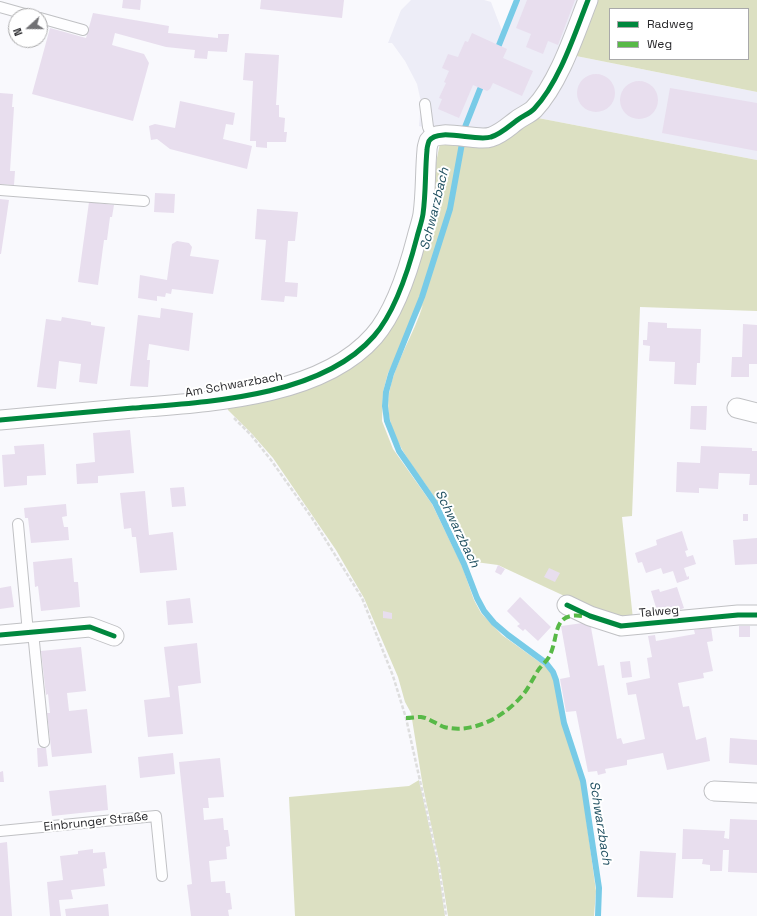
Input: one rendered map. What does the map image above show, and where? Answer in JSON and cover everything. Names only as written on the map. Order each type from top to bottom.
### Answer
[{"type":"street","points":[[440,136],[483,139],[491,137],[501,132],[534,109],[551,87],[588,0]]},
{"type":"street","name":"Am Schwarzbach","points":[[0,420],[209,402],[274,390],[315,377],[346,360],[375,336],[388,315],[411,259],[423,214],[426,150],[429,142],[440,136]]},
{"type":"street","points":[[737,408],[757,413]]},
{"type":"street","name":"Talweg","points":[[566,605],[590,616],[621,626],[738,615],[757,616]]},
{"type":"street","points":[[0,635],[90,627],[114,636]]},
{"type":"street","points":[[714,791],[757,793]]},
{"type":"lane","points":[[48,20],[83,30]]},
{"type":"lane","points":[[425,104],[428,127],[440,136]]},
{"type":"lane","points":[[0,190],[144,201]]},
{"type":"lane","points":[[18,524],[44,742]]},
{"type":"lane","name":"Einbrunger Straße","points":[[0,831],[156,816],[162,876]]},
{"type":"path","points":[[209,402],[229,412],[251,435],[271,460],[312,518],[362,598],[393,676],[406,718],[439,866],[446,916]]},
{"type":"shaded area","points":[[411,0],[484,0],[491,2],[504,36],[519,0],[586,0],[571,55],[757,92],[757,160],[538,118],[484,138],[448,134],[419,126],[421,102],[417,84],[405,61],[392,43],[388,43],[401,10]]},
{"type":"green space","points":[[592,0],[757,0],[757,92],[571,55]]},
{"type":"green space","points":[[538,118],[757,160],[757,311],[640,307],[632,516],[622,517],[633,619],[618,621],[498,565],[468,561],[441,508],[403,451],[391,423],[388,408],[389,393],[396,370],[423,305],[388,373],[383,392],[382,421],[393,449],[432,504],[462,566],[474,600],[481,613],[502,635],[545,666],[550,671],[554,680],[563,724],[581,781],[596,891],[594,916],[448,916],[440,866],[423,787],[411,713],[405,702],[398,677],[364,598],[336,550],[273,458],[228,410],[227,401],[346,370],[414,271],[440,143]]},
{"type":"green space","points":[[419,780],[438,866],[445,916],[295,916],[289,797],[409,786]]},
{"type":"building","points":[[123,0],[141,0],[140,10],[122,8]]},
{"type":"building","points":[[261,0],[344,0],[342,18],[260,9]]},
{"type":"building","points":[[527,0],[575,0],[558,45],[548,41],[543,54],[526,47],[531,34],[516,28]]},
{"type":"building","points":[[93,13],[169,26],[168,33],[218,38],[218,34],[229,34],[227,52],[208,51],[207,59],[194,58],[195,50],[166,47],[115,33],[112,45],[144,54],[149,63],[133,121],[32,94],[45,48],[48,48],[48,35],[50,28],[86,38]]},
{"type":"building","points":[[472,33],[507,49],[503,58],[533,71],[522,96],[493,83],[487,91],[473,85],[459,118],[438,109],[442,99],[439,98],[446,83],[444,82],[449,71],[442,68],[448,54],[458,57],[465,41],[468,42]]},
{"type":"building","points":[[245,53],[279,55],[276,105],[279,105],[279,117],[285,118],[284,132],[287,132],[286,142],[267,142],[267,148],[256,147],[256,141],[250,141],[253,81],[243,80]]},
{"type":"building","points":[[592,74],[600,74],[612,83],[615,93],[612,103],[606,109],[600,112],[592,112],[580,103],[577,97],[577,89],[586,77]]},
{"type":"building","points":[[635,81],[643,81],[650,84],[655,89],[658,100],[655,111],[650,116],[643,119],[635,119],[628,116],[623,111],[620,104],[620,96],[623,89],[628,84]]},
{"type":"building","points":[[670,88],[757,103],[757,151],[662,133]]},
{"type":"building","points":[[0,93],[13,94],[12,107],[14,107],[10,171],[15,171],[14,185],[0,184]]},
{"type":"building","points":[[180,101],[235,113],[233,125],[226,124],[223,139],[252,146],[247,169],[170,149],[157,139],[151,140],[149,126],[155,124],[175,128]]},
{"type":"building","points":[[155,193],[175,194],[174,213],[154,212]]},
{"type":"building","points":[[0,199],[9,200],[1,254],[0,254]]},
{"type":"building","points":[[89,202],[114,205],[112,217],[110,217],[107,240],[104,240],[98,285],[78,282]]},
{"type":"building","points":[[257,209],[298,212],[295,241],[288,241],[285,282],[298,283],[297,297],[285,296],[284,302],[261,300],[266,240],[255,239]]},
{"type":"building","points":[[177,241],[189,243],[192,247],[190,256],[219,260],[213,294],[172,289],[171,294],[166,293],[165,297],[157,296],[157,301],[138,298],[140,275],[167,280],[172,244]]},
{"type":"building","points":[[161,308],[193,313],[189,351],[149,344],[147,360],[150,360],[148,387],[130,386],[138,315],[160,318]]},
{"type":"building","points":[[62,317],[91,322],[91,325],[105,327],[97,384],[79,382],[81,364],[59,361],[56,389],[37,387],[46,319],[61,321]]},
{"type":"building","points":[[648,322],[667,323],[667,328],[701,329],[700,363],[697,363],[696,385],[674,384],[675,362],[649,361],[650,346],[643,345],[643,340],[647,340]]},
{"type":"building","points":[[743,324],[757,325],[757,364],[749,364],[749,377],[731,377],[732,357],[742,357]]},
{"type":"building","points":[[691,406],[707,406],[706,430],[690,429]]},
{"type":"building","points":[[130,430],[134,473],[98,476],[98,483],[77,484],[76,464],[95,462],[93,433]]},
{"type":"building","points":[[44,444],[46,475],[27,476],[27,485],[4,487],[2,455],[15,454],[14,446]]},
{"type":"building","points":[[701,446],[752,448],[752,451],[757,451],[757,485],[749,485],[750,474],[719,473],[718,489],[699,488],[699,493],[676,492],[677,462],[700,463]]},
{"type":"building","points":[[184,487],[186,506],[172,507],[170,488]]},
{"type":"building","points":[[145,491],[149,535],[173,532],[177,570],[140,573],[136,537],[132,537],[131,528],[124,529],[120,493]]},
{"type":"building","points":[[66,504],[67,516],[62,517],[64,527],[68,527],[69,540],[31,543],[28,518],[25,518],[24,508]]},
{"type":"building","points":[[743,514],[748,514],[748,521],[743,521]]},
{"type":"building","points":[[682,531],[688,550],[685,551],[687,557],[693,555],[696,564],[684,568],[687,577],[689,576],[689,579],[677,583],[673,571],[663,574],[661,568],[646,573],[642,562],[638,563],[635,553],[657,545],[656,540]]},
{"type":"building","points":[[757,538],[757,564],[735,565],[733,540]]},
{"type":"building","points":[[72,558],[74,582],[78,582],[80,607],[41,611],[38,586],[35,587],[33,562]]},
{"type":"building","points":[[498,565],[505,569],[501,575],[495,572]]},
{"type":"building","points":[[549,568],[560,573],[555,582],[544,577]]},
{"type":"building","points":[[11,586],[14,607],[0,609],[0,588]]},
{"type":"building","points":[[677,587],[684,608],[674,612],[673,609],[658,614],[651,591],[659,589],[660,592]]},
{"type":"building","points":[[520,597],[551,627],[538,641],[525,629],[523,631],[517,626],[520,624],[507,611]]},
{"type":"building","points":[[190,598],[193,623],[168,625],[166,601]]},
{"type":"building","points":[[383,611],[392,613],[392,619],[383,618]]},
{"type":"building","points":[[590,622],[598,666],[604,665],[617,739],[621,738],[623,744],[645,739],[636,694],[628,695],[626,683],[650,678],[647,658],[652,657],[648,636],[655,635],[656,641],[695,634],[694,630],[711,627],[713,641],[707,642],[713,671],[703,673],[704,678],[678,683],[683,707],[689,706],[696,740],[706,737],[710,761],[667,770],[663,753],[627,760],[627,765],[605,769],[606,773],[598,775],[597,771],[588,772],[576,711],[566,712],[560,679],[570,677],[561,626]]},
{"type":"building","points":[[739,626],[750,626],[750,637],[739,637]]},
{"type":"building","points":[[197,643],[201,683],[178,686],[183,734],[148,737],[144,700],[170,697],[164,647]]},
{"type":"building","points":[[81,647],[86,691],[67,693],[69,711],[87,709],[92,753],[52,757],[47,713],[50,713],[48,694],[46,695],[41,651]]},
{"type":"building","points":[[630,661],[632,677],[622,678],[620,662]]},
{"type":"building","points":[[730,738],[757,740],[757,765],[729,763]]},
{"type":"building","points":[[37,748],[46,748],[48,766],[38,767]]},
{"type":"building","points":[[173,753],[175,774],[140,778],[138,757]]},
{"type":"building","points":[[220,758],[224,797],[208,798],[209,808],[203,808],[204,820],[223,818],[224,830],[228,830],[230,846],[226,847],[227,859],[209,861],[211,882],[225,881],[226,893],[230,893],[232,909],[228,910],[229,916],[191,916],[187,885],[192,884],[179,762]]},
{"type":"building","points":[[3,771],[4,782],[0,782],[0,772]]},
{"type":"building","points":[[106,785],[108,810],[52,816],[49,791]]},
{"type":"building","points":[[730,819],[757,820],[757,873],[728,872],[729,850],[723,850],[722,871],[710,871],[710,865],[702,864],[703,859],[682,859],[683,829],[725,831],[724,838],[729,839]]},
{"type":"building","points":[[7,842],[12,916],[0,916],[0,843]]},
{"type":"building","points":[[93,849],[93,853],[105,852],[107,868],[103,869],[105,886],[71,890],[73,899],[59,900],[61,916],[50,916],[47,882],[63,880],[60,856],[78,854],[78,851]]},
{"type":"building","points":[[640,851],[676,853],[673,898],[637,897]]},
{"type":"building","points":[[108,904],[109,916],[66,916],[65,909]]},
{"type":"waterway","name":"Schwarzbach","points":[[499,45],[517,0]]},
{"type":"waterway","name":"Schwarzbach","points":[[480,89],[465,127],[450,209],[422,297],[391,374],[386,392],[385,406],[387,421],[399,451],[435,503],[464,564],[477,598],[484,611],[494,623],[546,663],[553,672],[556,680],[564,723],[583,781],[599,888],[598,916]]},
{"type":"marked path","points":[[406,718],[421,717],[444,727],[455,729],[476,726],[495,718],[513,705],[523,695],[539,669],[548,659],[561,622],[572,616],[582,616]]},
{"type":"cycle path","points":[[0,420],[195,403],[262,393],[294,384],[325,372],[352,356],[374,336],[382,326],[395,302],[405,276],[423,217],[427,149],[429,141],[440,135],[476,138],[495,136],[518,119],[532,111],[543,98],[559,72],[588,0]]},
{"type":"cycle path","points":[[567,605],[590,616],[621,626],[738,615],[757,615]]},
{"type":"cycle path","points":[[0,635],[90,627],[114,636]]}]
